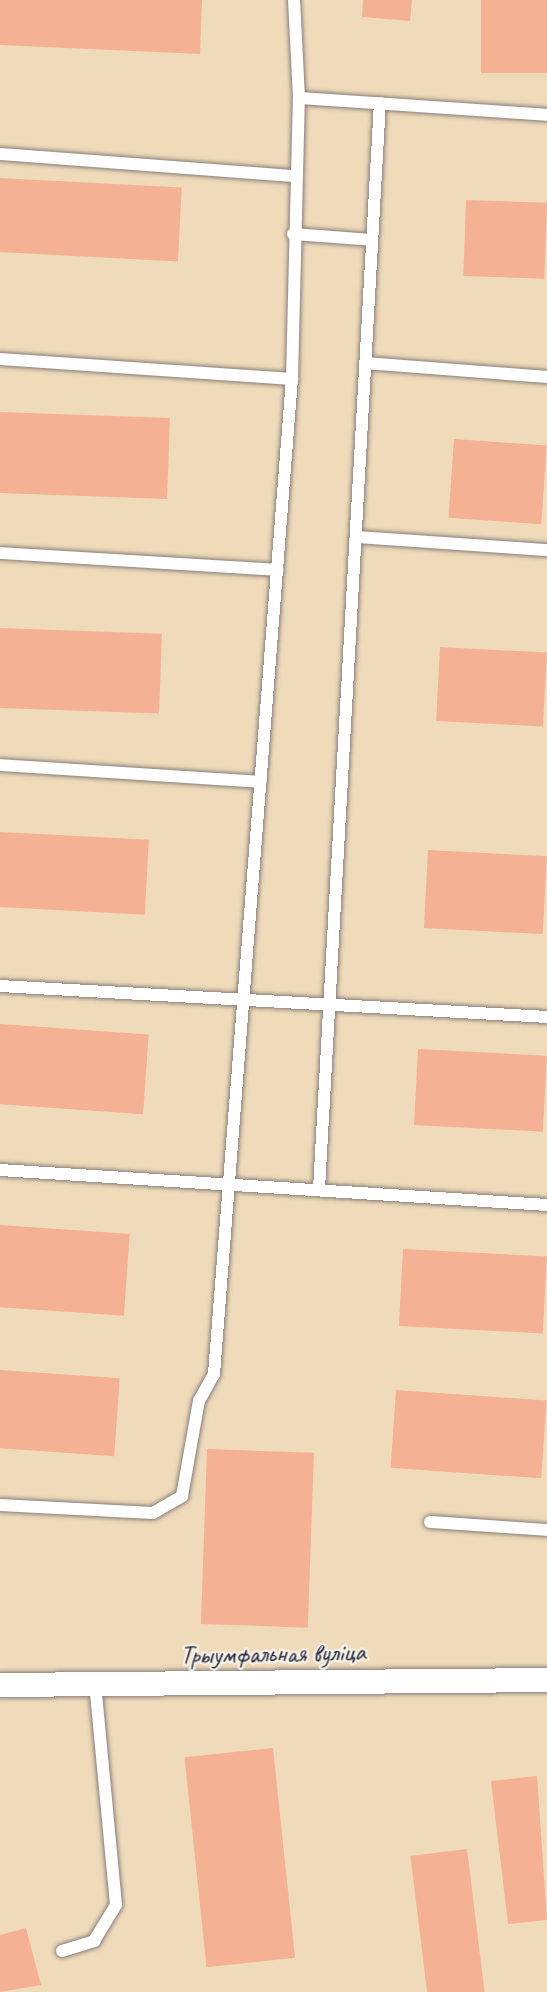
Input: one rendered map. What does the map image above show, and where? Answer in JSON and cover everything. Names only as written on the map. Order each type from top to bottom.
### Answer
[{"type":"street","name":"Трыумфальная вуліца","points":[[0,1685],[547,1680]]},
{"type":"lane","points":[[0,1505],[153,1513],[182,1496],[199,1401],[214,1374],[292,379],[293,176],[299,98],[294,0]]},
{"type":"lane","points":[[299,98],[547,115]]},
{"type":"lane","points":[[319,1189],[380,103]]},
{"type":"lane","points":[[0,154],[293,176]]},
{"type":"lane","points":[[293,234],[372,240]]},
{"type":"lane","points":[[0,358],[292,379]]},
{"type":"lane","points":[[365,363],[547,377]]},
{"type":"lane","points":[[356,537],[547,550]]},
{"type":"lane","points":[[0,553],[277,570]]},
{"type":"lane","points":[[0,765],[260,782]]},
{"type":"lane","points":[[0,986],[329,1007],[547,1017]]},
{"type":"lane","points":[[0,1170],[229,1182],[547,1205]]},
{"type":"lane","points":[[430,1522],[547,1530]]},
{"type":"lane","points":[[62,1951],[94,1941],[116,1905],[95,1684]]},
{"type":"building","points":[[0,0],[202,0],[200,54],[0,45]]},
{"type":"building","points":[[363,0],[412,0],[410,21],[362,17]]},
{"type":"building","points":[[481,0],[547,0],[547,73],[481,73]]},
{"type":"building","points":[[0,178],[182,188],[178,261],[0,252]]},
{"type":"building","points":[[466,200],[547,203],[544,279],[463,276]]},
{"type":"building","points":[[0,412],[170,418],[167,499],[0,493]]},
{"type":"building","points":[[454,439],[547,445],[541,524],[448,518]]},
{"type":"building","points":[[0,628],[162,634],[159,714],[0,708]]},
{"type":"building","points":[[440,647],[547,653],[543,726],[436,721]]},
{"type":"building","points":[[0,832],[149,840],[145,915],[0,907]]},
{"type":"building","points":[[428,850],[547,856],[543,934],[424,928]]},
{"type":"building","points":[[0,1024],[149,1034],[143,1114],[0,1104]]},
{"type":"building","points":[[418,1049],[547,1056],[543,1132],[414,1125]]},
{"type":"building","points":[[0,1225],[130,1234],[124,1316],[0,1307]]},
{"type":"building","points":[[403,1249],[547,1257],[543,1333],[399,1326]]},
{"type":"building","points":[[0,1370],[120,1378],[114,1456],[0,1448]]},
{"type":"building","points":[[396,1390],[547,1401],[541,1478],[391,1468]]},
{"type":"building","points":[[207,1449],[314,1453],[308,1628],[201,1624]]},
{"type":"building","points":[[273,1748],[295,1958],[207,1967],[184,1757]]},
{"type":"building","points":[[537,1776],[547,1920],[508,1924],[491,1781]]},
{"type":"building","points":[[467,1849],[485,1992],[427,1992],[410,1856]]},
{"type":"building","points":[[26,1928],[41,1985],[0,1992],[0,1935]]}]
